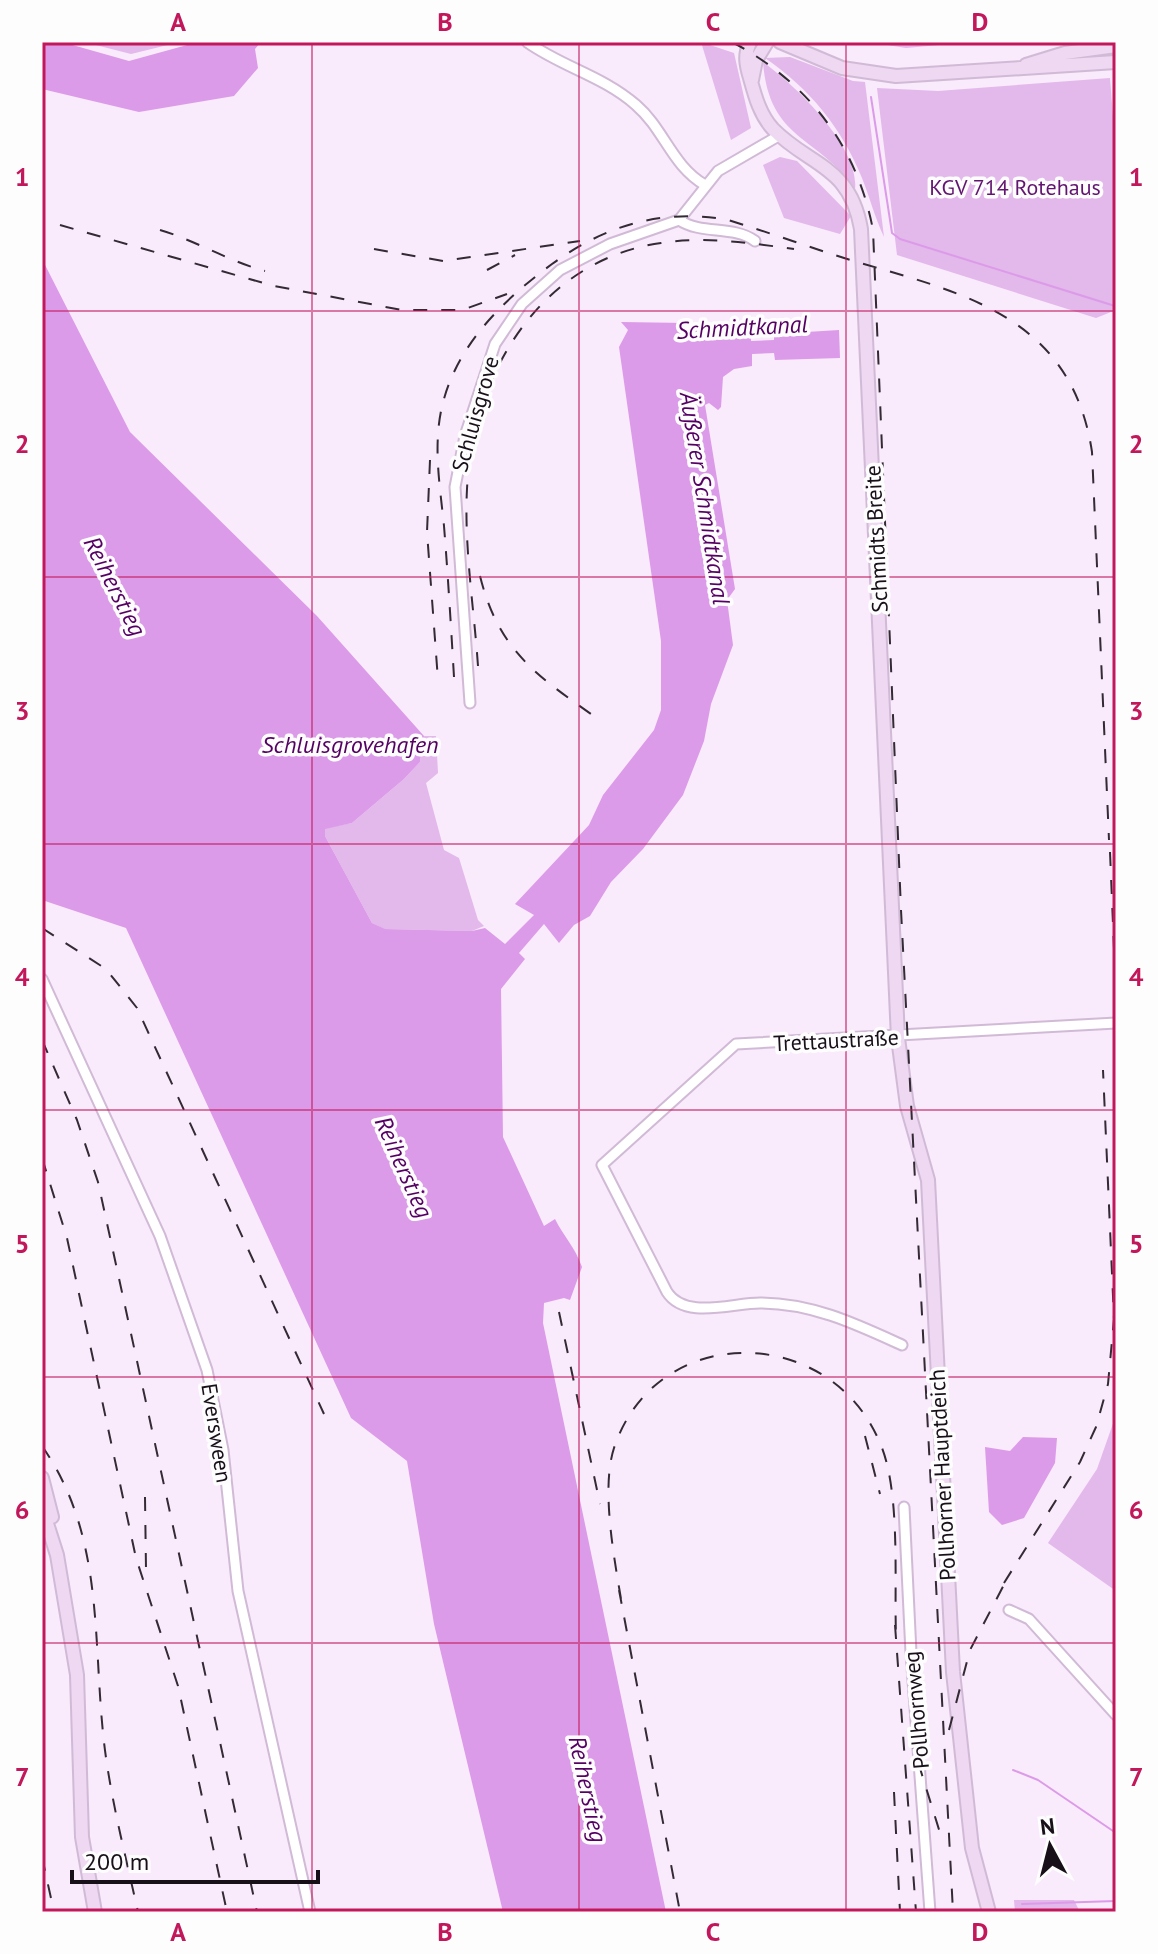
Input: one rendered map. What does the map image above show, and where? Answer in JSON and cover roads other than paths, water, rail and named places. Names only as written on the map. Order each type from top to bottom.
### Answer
[{"type":"main road","name":"Schmidts Breite","points":[[750,42],[745,56],[760,110],[780,135],[836,176],[852,199],[861,229],[898,1038]]},
{"type":"main road","points":[[751,83],[756,60],[767,42]]},
{"type":"main road","points":[[780,42],[842,68],[880,75],[1116,62]]},
{"type":"main road","points":[[1023,66],[1052,56],[1116,46]]},
{"type":"main road","name":"Pollhorner Hauptdeich","points":[[898,1038],[907,1106],[928,1180],[953,1672],[972,1848],[989,1912]]},
{"type":"main road","points":[[42,1478],[46,1518],[57,1555],[77,1675],[82,1837],[95,1912]]},
{"type":"street","points":[[527,42],[605,80],[623,94],[652,122],[684,169],[705,185]]},
{"type":"street","points":[[755,241],[748,236],[722,230],[692,228],[679,220],[705,185],[732,161],[780,135]]},
{"type":"street","name":"Schluisgrove","points":[[470,703],[455,487],[465,436],[495,344],[522,304],[560,270],[610,244],[679,220]]},
{"type":"street","name":"Eversween","points":[[42,979],[160,1236],[207,1370],[223,1450],[238,1591],[310,1912]]},
{"type":"street","name":"Trettaustraße","points":[[902,1345],[853,1322],[803,1307],[759,1303],[690,1308],[678,1305],[667,1292],[602,1165],[736,1044],[898,1038],[1116,1023]]},
{"type":"street","name":"Pollhornweg","points":[[904,1507],[930,1912]]},
{"type":"street","points":[[1009,1610],[1029,1619],[1116,1715]]},
{"type":"water","points":[[42,42],[62,42],[129,61],[198,42],[261,42],[255,49],[258,68],[234,96],[139,112],[42,89]]},
{"type":"water","points":[[42,259],[130,432],[317,616],[424,736],[420,762],[404,779],[352,823],[325,829],[325,836],[372,923],[385,929],[472,931],[485,928],[505,944],[534,915],[515,904],[589,825],[603,795],[654,730],[661,710],[661,641],[619,347],[628,330],[621,322],[751,324],[751,341],[774,340],[774,334],[839,330],[840,358],[775,360],[774,353],[752,354],[752,366],[734,369],[723,377],[721,407],[718,410],[709,403],[705,405],[735,589],[727,600],[733,645],[711,704],[704,741],[683,795],[643,849],[611,882],[590,916],[574,925],[559,943],[544,924],[519,953],[525,959],[501,989],[503,1137],[544,1226],[555,1219],[582,1267],[570,1300],[564,1298],[544,1303],[543,1323],[666,1912],[503,1912],[434,1624],[407,1461],[351,1418],[126,928],[42,900]]},
{"type":"water","points":[[1023,1437],[1057,1438],[1055,1463],[1024,1518],[1002,1525],[989,1512],[985,1447],[1010,1451]]},
{"type":"waterway","points":[[871,97],[892,233],[900,239],[1115,306]]},
{"type":"waterway","points":[[1013,1770],[1038,1780],[1116,1833]]},
{"type":"waterway","points":[[1022,1904],[1116,1901]]},
{"type":"railway","points":[[732,42],[783,76],[825,119],[855,170],[873,230],[901,910],[953,1912]]},
{"type":"railway","points":[[454,677],[438,435],[449,383],[461,359],[475,337],[511,298],[552,264],[593,239],[658,218],[681,216],[728,220],[938,286],[975,301],[1009,319],[1038,342],[1062,371],[1081,407],[1092,452],[1109,840]]},
{"type":"railway","points":[[60,225],[274,286],[402,310],[462,310],[507,294]]},
{"type":"railway","points":[[160,230],[265,271]]},
{"type":"railway","points":[[478,666],[467,533],[467,489],[472,446],[482,405],[499,366],[520,330],[548,298],[580,273],[618,254],[661,243],[694,240],[794,249]]},
{"type":"railway","points":[[374,249],[443,261],[580,241]]},
{"type":"railway","points":[[487,270],[515,255]]},
{"type":"railway","points":[[430,460],[427,532],[438,680]]},
{"type":"railway","points":[[480,576],[497,622],[520,657],[591,714]]},
{"type":"railway","points":[[1110,852],[1116,997]]},
{"type":"railway","points":[[42,928],[106,969],[137,1008],[324,1414]]},
{"type":"railway","points":[[42,1040],[77,1120],[98,1182],[257,1912]]},
{"type":"railway","points":[[1004,1583],[1080,1462],[1096,1427],[1108,1384],[1114,1319],[1103,1070]]},
{"type":"railway","points":[[42,1158],[67,1238],[136,1558],[178,1686],[227,1912]]},
{"type":"railway","points":[[559,1312],[600,1504]]},
{"type":"railway","points":[[621,1599],[610,1523],[610,1464],[614,1448],[635,1406],[666,1377],[703,1359],[744,1353],[785,1358],[823,1375],[856,1404],[880,1443],[887,1463],[894,1511],[896,1636]]},
{"type":"railway","points":[[865,1436],[880,1494]]},
{"type":"railway","points":[[42,1446],[62,1479],[76,1513],[85,1549],[92,1585],[106,1755],[138,1912]]},
{"type":"railway","points":[[145,1497],[146,1569]]},
{"type":"railway","points":[[949,1730],[970,1650],[1009,1575]]},
{"type":"railway","points":[[619,1590],[680,1912]]},
{"type":"railway","points":[[895,1625],[916,1912]]},
{"type":"railway","points":[[910,1736],[941,1836]]},
{"type":"railway","points":[[894,1792],[900,1912]]},
{"type":"railway","points":[[42,1857],[54,1912]]},
{"type":"park label","name":"KGV 714 Rotehaus","points":[[1015,187]]},
{"type":"water label","name":"Schmidtkanal","points":[[742,327]]},
{"type":"water label","name":"Äußerer Schmidtkanal","points":[[705,498]]},
{"type":"water label","name":"Reiherstieg","points":[[115,586]]},
{"type":"water label","name":"Schluisgrovehafen","points":[[350,744]]},
{"type":"water label","name":"Reiherstieg","points":[[404,1167]]},
{"type":"water label","name":"Reiherstieg","points":[[588,1789]]}]
